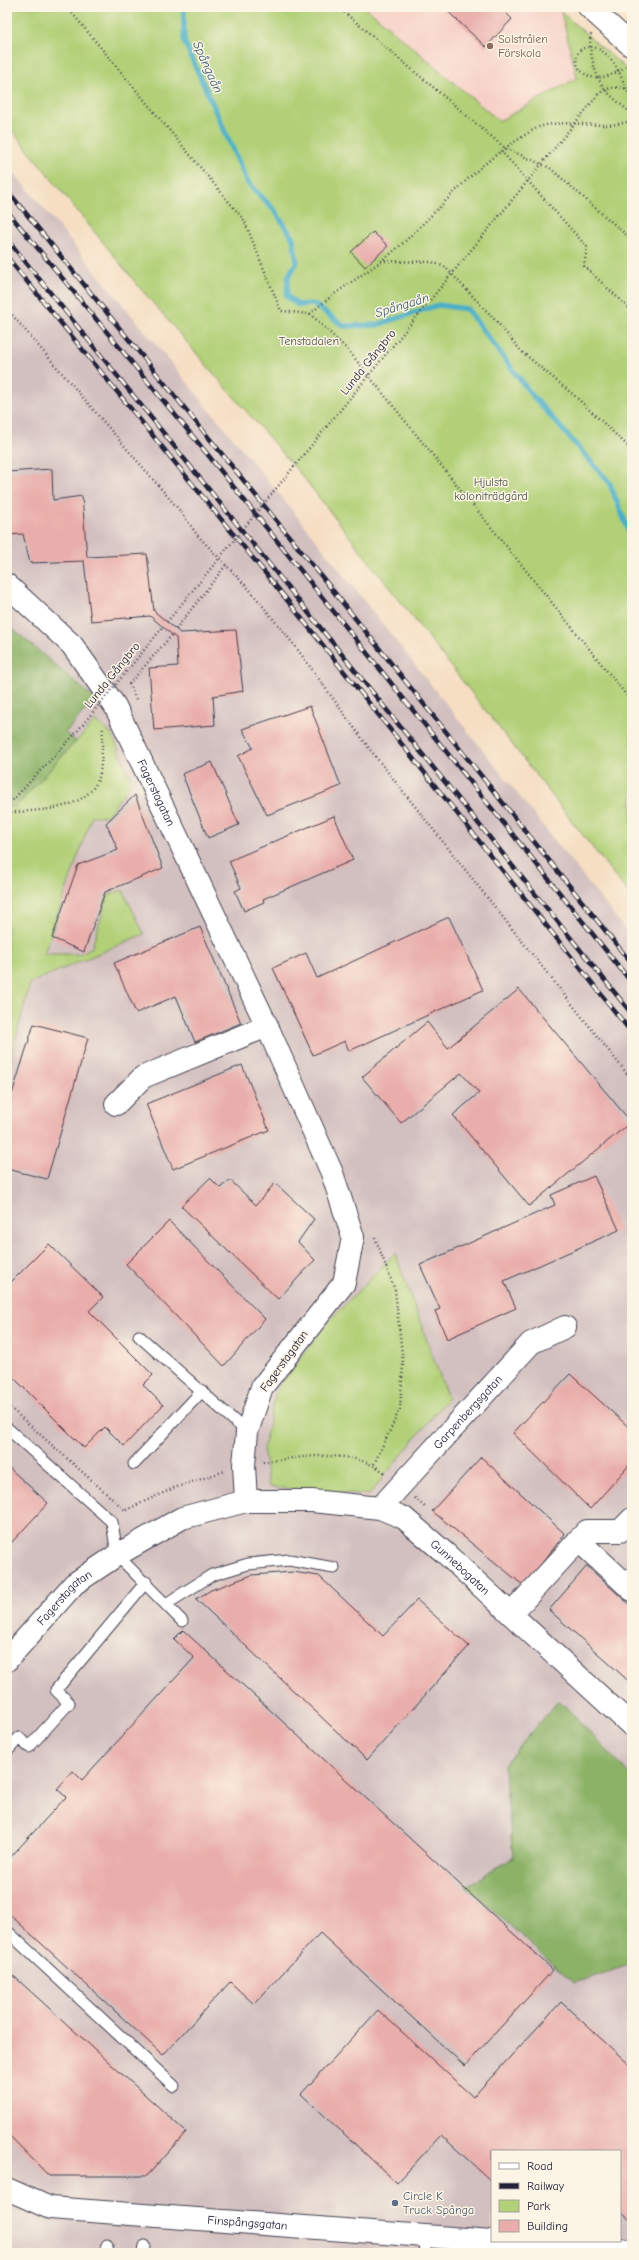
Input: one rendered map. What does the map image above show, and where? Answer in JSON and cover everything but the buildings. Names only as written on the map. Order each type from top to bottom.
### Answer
[{"type":"street","points":[[589,7],[632,46]]},
{"type":"street","name":"Fagerstagatan","points":[[7,585],[72,645],[115,706],[267,1026],[332,1173],[353,1237],[344,1283],[262,1387],[248,1432],[244,1465],[246,1501],[182,1518],[117,1555],[74,1584],[7,1660]]},
{"type":"street","points":[[116,1104],[143,1077],[267,1026]]},
{"type":"street","name":"Garpenbergsgatan","points":[[380,1508],[531,1343],[565,1326]]},
{"type":"street","name":"Gunnebogatan","points":[[246,1501],[312,1501],[380,1508],[404,1518],[632,1726]]},
{"type":"street","points":[[511,1614],[587,1531],[620,1531],[631,1523]]},
{"type":"street","points":[[578,1540],[632,1590]]},
{"type":"street","name":"Finspångsgatan","points":[[7,2189],[50,2208],[425,2244],[491,2241]]},
{"type":"street","points":[[510,2242],[632,2251]]},
{"type":"lane","points":[[140,1336],[248,1432]]},
{"type":"lane","points":[[134,1464],[202,1391]]},
{"type":"lane","points":[[7,1428],[112,1522],[117,1555],[146,1582],[182,1621]]},
{"type":"lane","points":[[166,1604],[212,1575],[248,1564],[289,1560],[334,1568]]},
{"type":"lane","points":[[7,1751],[19,1738],[28,1747],[69,1703],[56,1690],[146,1582]]},
{"type":"lane","points":[[7,1931],[174,2086]]},
{"type":"path","points":[[67,7],[244,220],[281,311],[310,314],[348,350],[632,702]]},
{"type":"path","points":[[338,7],[505,148],[550,168],[632,240]]},
{"type":"path","points":[[592,30],[589,39],[592,56],[597,74],[604,89],[632,114]]},
{"type":"path","points":[[632,61],[622,69],[616,73],[600,78],[583,73],[576,62],[577,54],[582,49],[589,47],[602,51],[614,64],[617,69],[620,74],[623,79],[632,100]]},
{"type":"path","points":[[604,89],[622,88],[632,90]]},
{"type":"path","name":"Lunda Gångbro","points":[[167,622],[604,89]]},
{"type":"path","points":[[310,314],[331,295],[381,261],[482,166],[505,148],[538,127],[559,123],[618,124],[632,120]]},
{"type":"path","points":[[501,151],[586,247],[584,266],[632,311]]},
{"type":"path","points":[[381,261],[432,262],[445,267],[497,322],[521,351],[576,397],[632,450]]},
{"type":"path","points":[[7,309],[181,512],[198,536],[249,590],[295,646],[371,751],[632,1080]]},
{"type":"path","points":[[176,629],[226,565]]},
{"type":"path","name":"Lunda Gångbro","points":[[7,806],[75,734],[163,627]]},
{"type":"path","points":[[7,813],[72,805],[87,795],[98,779],[103,725],[129,684],[172,635]]},
{"type":"path","points":[[7,1405],[126,1510],[112,1522]]},
{"type":"shaded area","name":"Solstrålen Förskola","points":[[365,7],[555,7],[561,12],[577,78],[499,121]]},
{"type":"shaded area","points":[[7,164],[284,500],[632,938],[632,2253],[7,2253]]},
{"type":"green space","points":[[7,7],[365,7],[499,121],[577,78],[561,12],[632,74],[632,898],[303,477],[140,288],[7,124]]},
{"type":"green space","points":[[7,624],[95,699],[65,733],[76,741],[16,807],[7,807]]},
{"type":"green space","points":[[95,721],[112,734],[132,782],[107,816],[92,816],[44,954],[80,954],[92,947],[108,895],[123,890],[144,934],[30,983],[7,1072],[7,807],[16,806]]},
{"type":"green space","points":[[395,1253],[448,1398],[369,1495],[269,1487],[263,1449],[276,1390],[328,1322]]},
{"type":"green space","points":[[559,1700],[632,1777],[632,1964],[574,1983],[466,1886],[513,1858],[504,1765]]},
{"type":"waterway","name":"Spångaån","points":[[184,7],[184,41],[248,183],[275,211],[293,238],[297,262],[288,277],[287,296],[298,305],[313,304],[344,326],[377,325],[438,305],[467,309],[531,394],[609,482],[629,531],[632,546]]},
{"type":"railway","points":[[7,190],[314,567],[632,964]]},
{"type":"railway","points":[[7,211],[204,450],[632,983]]},
{"type":"railway","points":[[7,239],[632,1014]]},
{"type":"railway","points":[[7,257],[279,590],[632,1033]]},
{"type":"place","name":"Solstrålen Förskola","points":[[490,46]]},
{"type":"place","name":"Circle K Truck Spånga","points":[[395,2203]]},
{"type":"park label","name":"Tenstadalen","points":[[309,341]]},
{"type":"park label","name":"Hjulsta koloniträdgård","points":[[491,489]]}]
